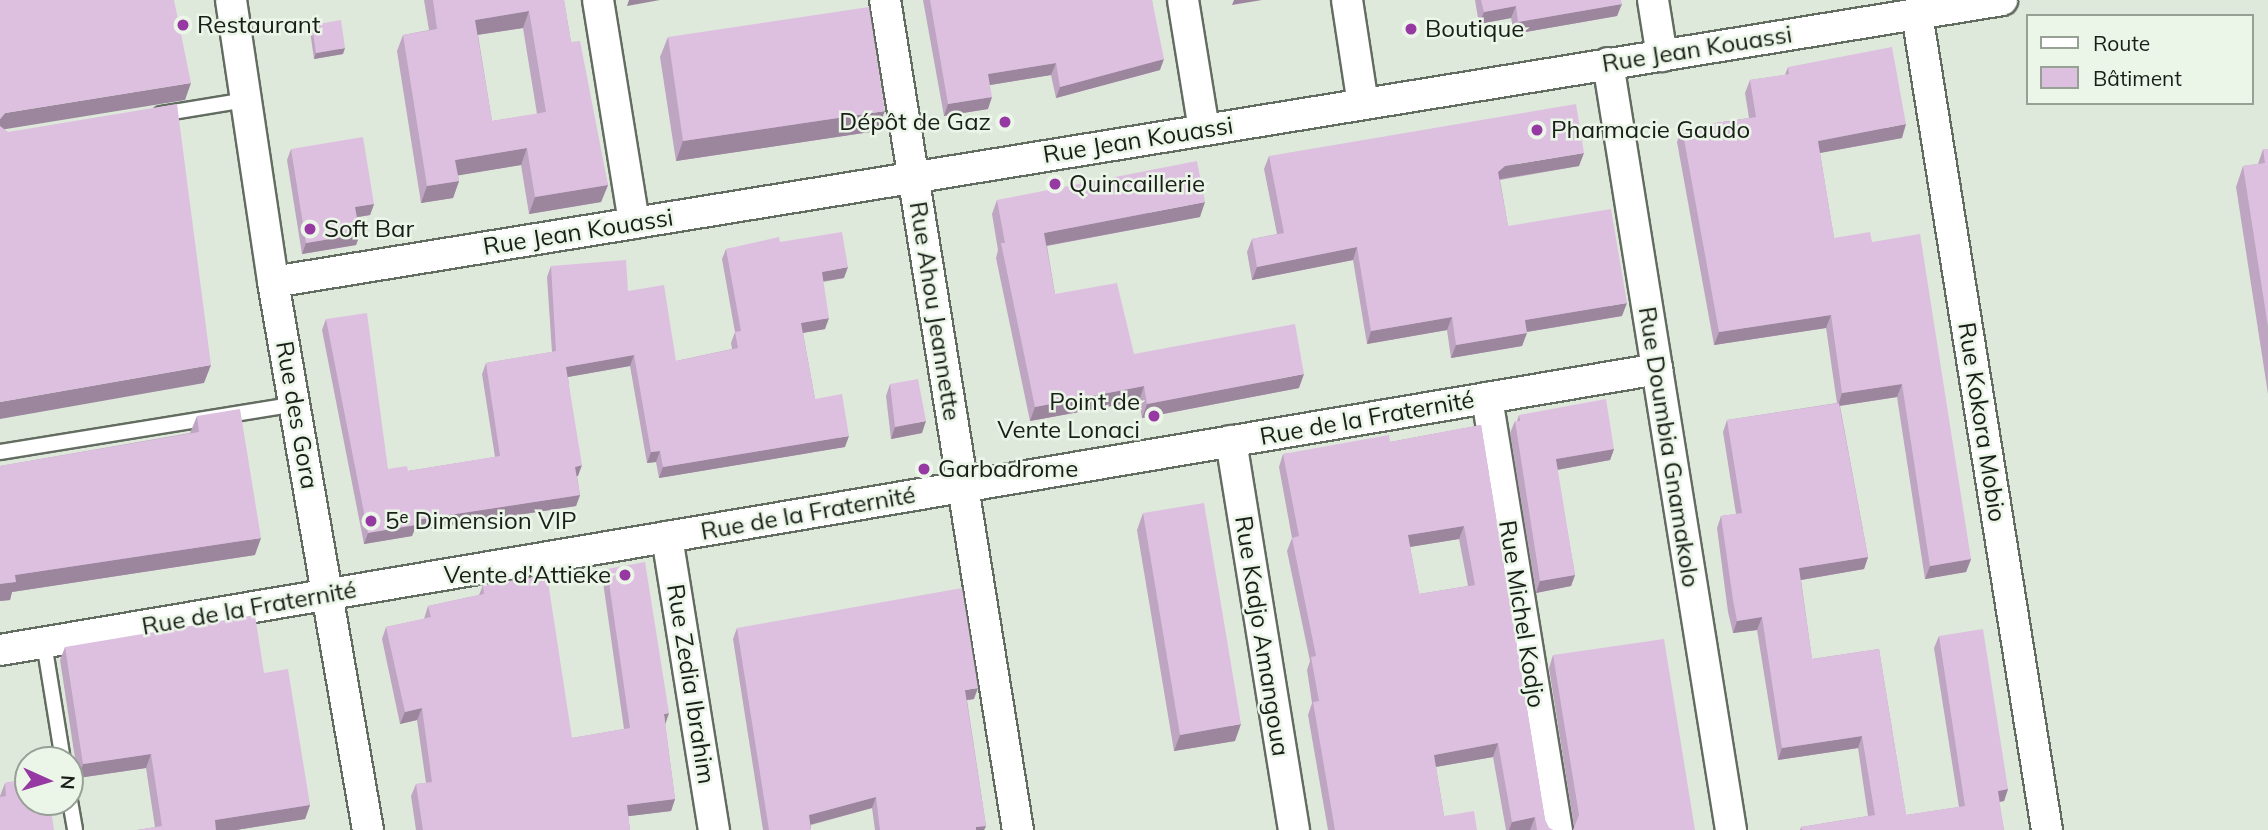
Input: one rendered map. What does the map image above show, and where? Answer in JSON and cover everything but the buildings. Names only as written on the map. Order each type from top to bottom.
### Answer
[{"type":"street","name":"Rue des Gora","points":[[231,0],[273,282],[368,830]]},
{"type":"street","points":[[598,0],[634,223]]},
{"type":"street","name":"Rue Ahou Jeannette","points":[[885,0],[1018,830]]},
{"type":"street","points":[[1183,0],[1204,129]]},
{"type":"street","points":[[1347,0],[1363,104]]},
{"type":"street","points":[[1653,0],[1662,56]]},
{"type":"street","name":"Rue Jean Kouassi","points":[[273,282],[2002,0]]},
{"type":"street","name":"Rue Kokora Mobio","points":[[1917,14],[2047,830]]},
{"type":"street","name":"Rue Doumbia Gnamakolo","points":[[1608,64],[1731,830]]},
{"type":"street","name":"Rue de la Fraternité","points":[[0,650],[1657,369]]},
{"type":"street","name":"Rue Michel Kodjo","points":[[1487,398],[1557,830]]},
{"type":"street","name":"Rue Kadjo Amangoua","points":[[1231,442],[1294,830]]},
{"type":"street","name":"Rue Zedia Ibrahim","points":[[667,537],[714,830]]},
{"type":"lane","points":[[150,116],[246,100]]},
{"type":"lane","points":[[0,452],[295,404]]},
{"type":"lane","points":[[44,643],[61,746]]},
{"type":"place","name":"Restaurant","points":[[183,25]]},
{"type":"place","name":"Boutique","points":[[1411,29]]},
{"type":"place","name":"Dépôt de Gaz","points":[[1005,122]]},
{"type":"place","name":"Pharmacie Gaudo","points":[[1537,130]]},
{"type":"place","name":"Quincaillerie","points":[[1055,184]]},
{"type":"place","name":"Soft Bar","points":[[310,229]]},
{"type":"place","name":"Point de Vente Lonaci","points":[[1154,416]]},
{"type":"place","name":"Garbadrome","points":[[924,469]]},
{"type":"place","name":"5ᵉ Dimension VIP","points":[[371,521]]},
{"type":"place","name":"Vente d'Attieke","points":[[625,575]]}]
